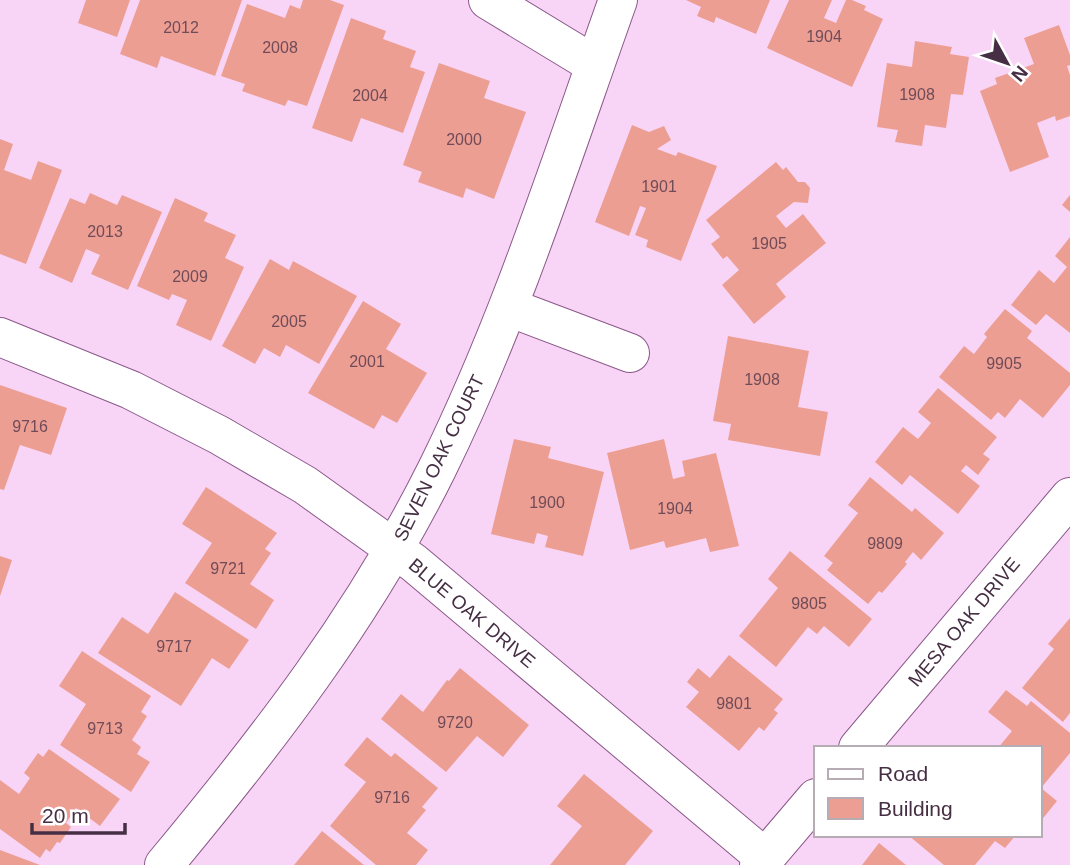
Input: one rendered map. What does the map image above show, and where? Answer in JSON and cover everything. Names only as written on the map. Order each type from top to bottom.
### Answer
[{"type":"street","points":[[488,0],[595,65]]},
{"type":"street","name":"SEVEN OAK COURT","points":[[164,865],[244,769],[315,674],[394,548],[436,470],[474,390],[508,307],[618,0]]},
{"type":"street","points":[[508,307],[630,354]]},
{"type":"street","name":"BLUE OAK DRIVE","points":[[0,338],[131,390],[219,435],[304,485],[394,548],[762,862]]},
{"type":"street","name":"MESA OAK DRIVE","points":[[860,746],[1070,497]]},
{"type":"street","points":[[762,862],[814,800]]},
{"type":"building","points":[[86,0],[130,0],[117,37],[78,23]]},
{"type":"building","points":[[140,0],[242,0],[215,76],[161,56],[157,68],[120,54]]},
{"type":"building","points":[[303,0],[330,0],[344,5],[307,106],[288,100],[285,106],[242,91],[245,84],[221,76],[247,4],[285,18],[290,5],[300,9]]},
{"type":"building","points":[[686,0],[770,0],[756,34],[716,17],[714,23],[697,16],[701,7]]},
{"type":"building","points":[[789,0],[832,0],[824,18],[836,23],[846,0],[866,6],[864,10],[883,19],[852,87],[767,48]]},
{"type":"building","points":[[351,18],[386,31],[383,39],[416,51],[410,67],[425,72],[403,133],[361,118],[352,142],[312,128]]},
{"type":"building","points":[[1059,25],[1070,55],[1070,65],[1067,66],[1070,75],[1070,116],[1056,121],[1055,116],[1037,123],[1049,157],[1010,172],[980,91],[997,84],[995,78],[1034,64],[1024,38]]},
{"type":"building","points":[[915,41],[952,47],[950,54],[969,57],[963,95],[951,94],[946,128],[925,125],[922,146],[895,142],[898,130],[877,127],[887,63],[912,67]]},
{"type":"building","points":[[439,63],[490,81],[484,98],[526,112],[494,199],[466,188],[463,198],[418,182],[422,172],[403,165]]},
{"type":"building","points":[[632,125],[649,132],[664,126],[671,140],[657,149],[676,156],[678,152],[717,166],[681,261],[646,247],[648,240],[635,235],[646,208],[640,206],[629,236],[595,222]]},
{"type":"building","points":[[0,139],[13,144],[4,170],[31,180],[38,161],[62,170],[26,264],[0,254]]},
{"type":"building","points":[[776,162],[783,170],[786,167],[798,182],[805,182],[810,188],[808,203],[794,202],[776,216],[786,228],[803,214],[826,243],[776,284],[786,297],[754,324],[722,285],[739,270],[727,256],[723,259],[711,244],[720,237],[706,220]]},
{"type":"building","points":[[90,193],[117,205],[122,195],[162,212],[128,290],[91,274],[100,255],[86,249],[72,283],[39,268],[70,198],[85,204]]},
{"type":"building","points":[[1070,195],[1070,212],[1062,205]]},
{"type":"building","points":[[175,198],[208,213],[204,221],[236,235],[225,258],[244,267],[211,341],[176,325],[187,300],[172,294],[169,300],[137,286]]},
{"type":"building","points":[[1070,237],[1070,333],[1046,314],[1036,325],[1011,305],[1039,270],[1054,283],[1067,267],[1055,256]]},
{"type":"building","points":[[270,259],[289,270],[293,261],[357,296],[319,364],[286,345],[280,357],[264,348],[255,364],[222,346]]},
{"type":"building","points":[[363,301],[401,324],[386,349],[427,373],[397,423],[382,415],[374,429],[308,393]]},
{"type":"building","points":[[1005,309],[1032,331],[1027,338],[1070,373],[1070,385],[1043,418],[1020,399],[1005,418],[998,412],[991,420],[939,377],[964,346],[974,354],[987,337],[984,334]]},
{"type":"building","points":[[728,336],[809,351],[798,407],[828,412],[820,456],[728,440],[731,424],[713,421]]},
{"type":"building","points":[[0,385],[67,408],[51,455],[20,445],[4,490],[0,489]]},
{"type":"building","points":[[938,388],[997,437],[983,454],[990,459],[978,475],[966,465],[961,471],[980,486],[958,514],[910,475],[902,485],[875,462],[903,427],[918,439],[931,423],[918,412]]},
{"type":"building","points":[[514,439],[551,447],[548,458],[604,472],[583,556],[545,547],[548,536],[537,533],[534,544],[491,534]]},
{"type":"building","points":[[664,439],[673,479],[685,476],[682,461],[716,453],[739,546],[710,552],[706,538],[666,548],[664,541],[630,550],[607,453]]},
{"type":"building","points":[[870,477],[912,512],[915,508],[944,533],[921,560],[913,552],[905,562],[907,564],[882,593],[879,591],[868,604],[827,570],[833,563],[824,556],[858,513],[848,505]]},
{"type":"building","points":[[206,487],[277,533],[265,549],[271,553],[250,584],[274,600],[256,629],[185,583],[212,543],[182,524]]},
{"type":"building","points":[[790,551],[872,619],[849,647],[824,626],[817,634],[808,627],[776,667],[739,636],[778,588],[768,579]]},
{"type":"building","points":[[0,556],[12,560],[0,596]]},
{"type":"building","points":[[175,592],[249,640],[229,669],[212,658],[181,706],[98,653],[122,617],[148,634]]},
{"type":"building","points":[[1070,618],[1070,713],[1063,722],[1022,688],[1054,649],[1048,644]]},
{"type":"building","points":[[82,651],[151,696],[141,712],[147,716],[132,740],[141,747],[137,754],[150,762],[131,792],[60,745],[86,704],[59,686]]},
{"type":"building","points":[[729,655],[783,699],[774,710],[778,713],[764,731],[759,727],[739,751],[686,707],[699,692],[687,682],[698,668],[710,678]]},
{"type":"building","points":[[460,668],[529,725],[503,757],[477,736],[446,772],[381,719],[401,694],[423,712],[447,680]]},
{"type":"building","points":[[1006,690],[1027,706],[1031,701],[1070,733],[1070,753],[1042,787],[1042,746],[1000,746],[1012,731],[988,712]]},
{"type":"building","points":[[367,737],[391,757],[395,753],[438,788],[422,807],[426,810],[407,833],[428,850],[416,865],[376,865],[330,826],[366,782],[344,765]]},
{"type":"building","points":[[49,749],[120,799],[100,826],[76,808],[66,823],[71,827],[60,843],[57,842],[50,852],[46,849],[40,858],[0,829],[0,780],[19,794],[30,778],[24,773],[38,753],[43,757]]},
{"type":"building","points":[[584,774],[653,831],[625,865],[550,865],[582,826],[557,806]]},
{"type":"building","points":[[1042,789],[1057,801],[1042,820]]},
{"type":"building","points":[[322,831],[364,865],[294,865]]},
{"type":"building","points":[[910,837],[1014,837],[1005,848],[995,841],[975,865],[944,865]]},
{"type":"building","points":[[879,843],[906,865],[862,865]]},
{"type":"building","points":[[0,850],[40,865],[0,865]]}]
